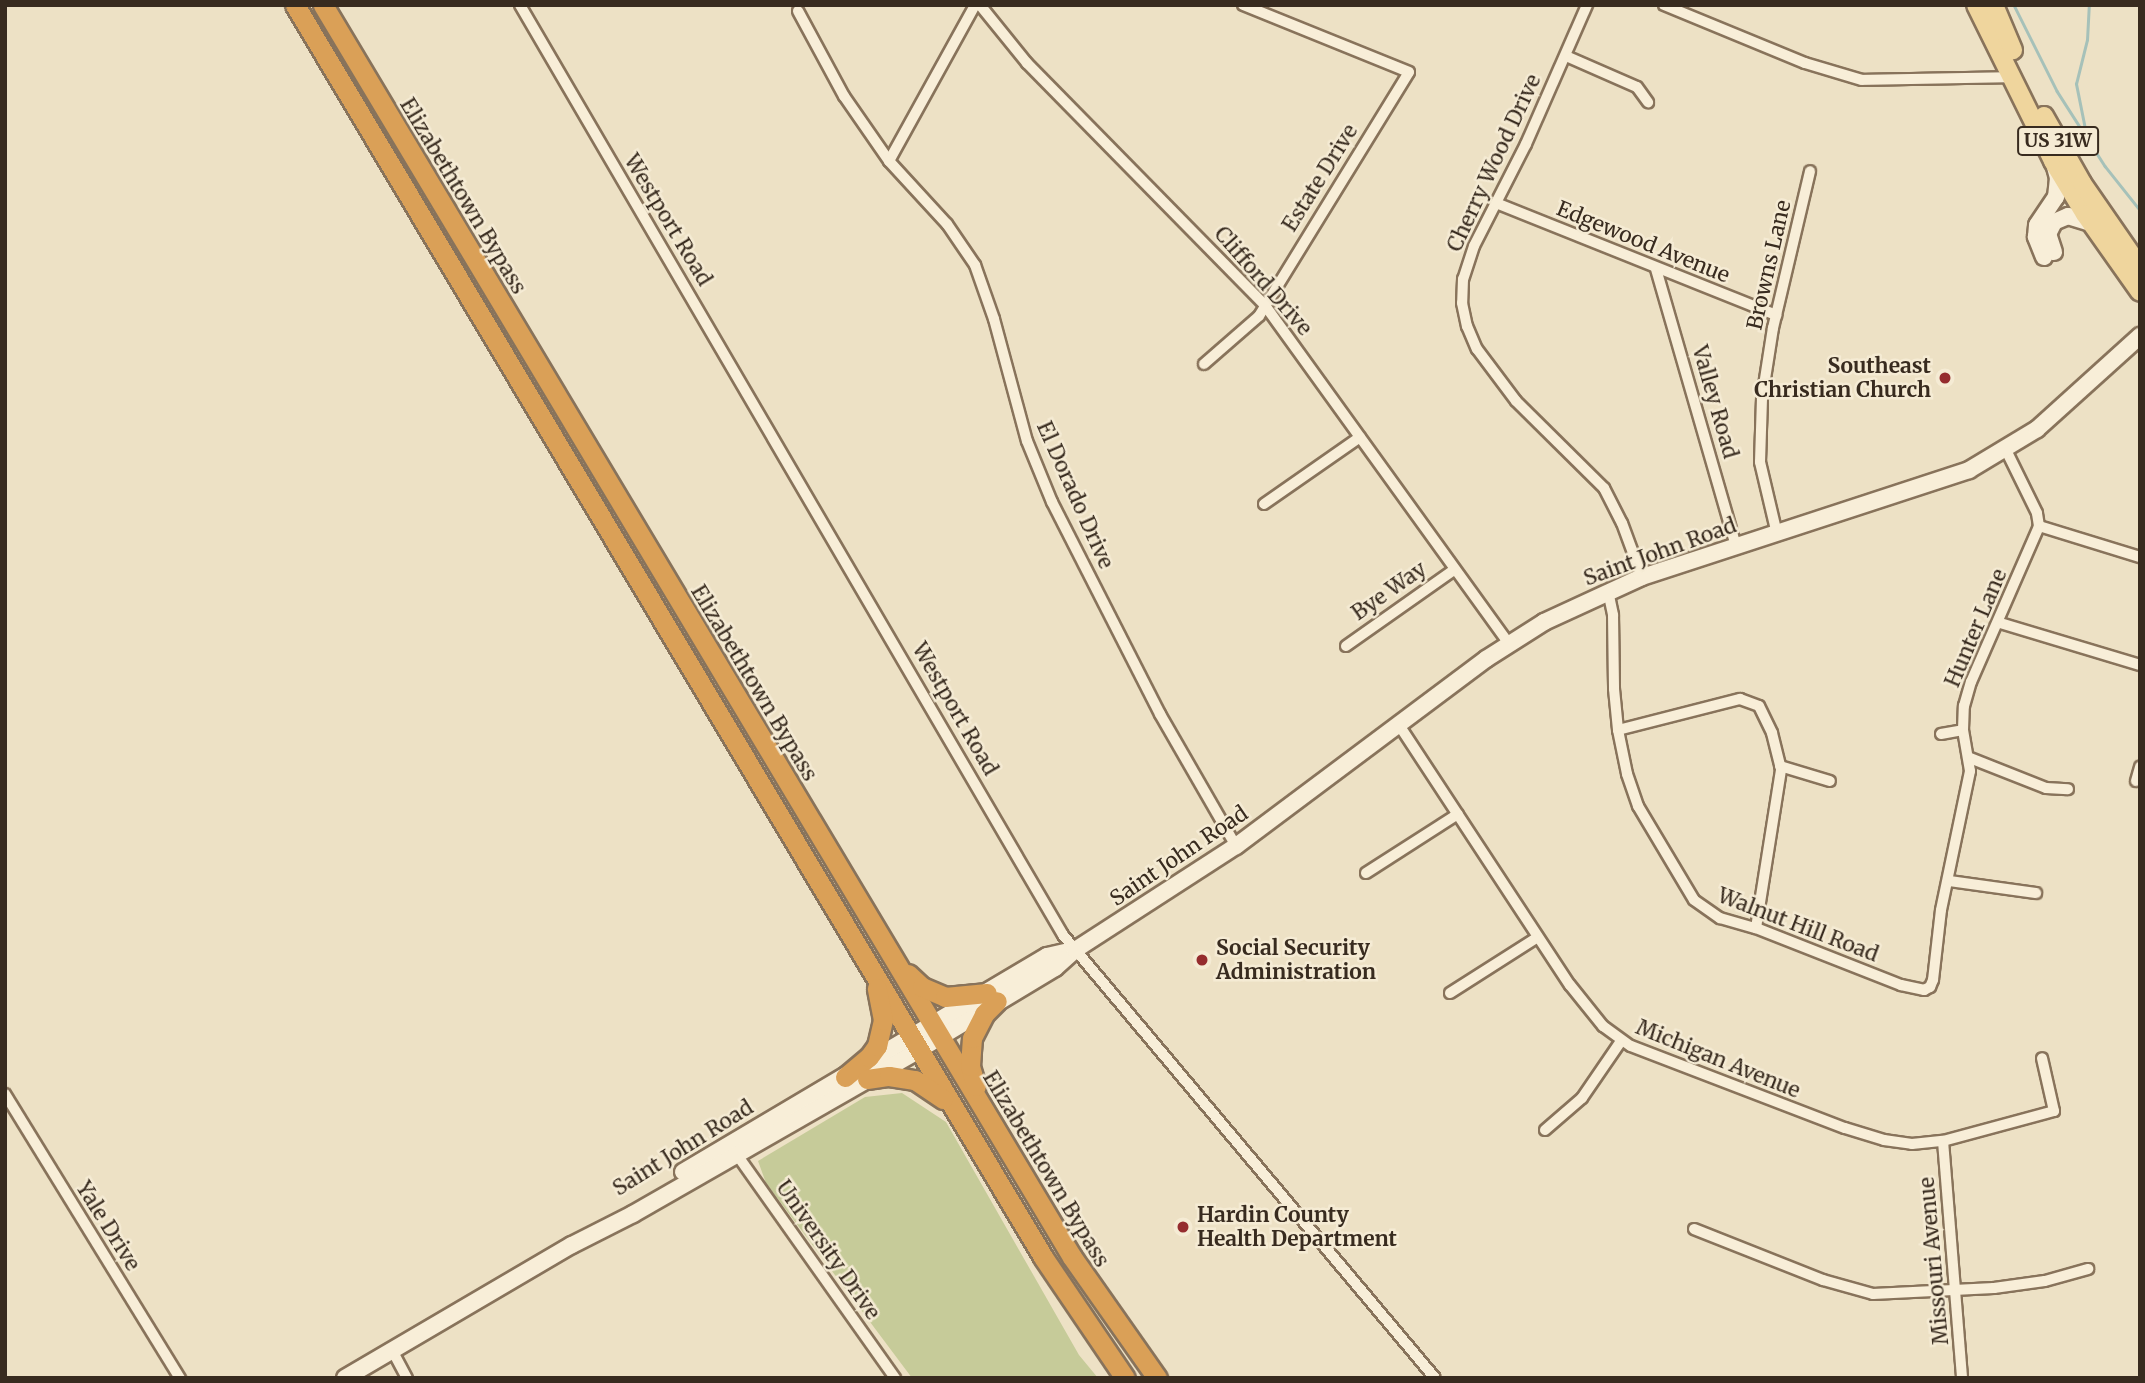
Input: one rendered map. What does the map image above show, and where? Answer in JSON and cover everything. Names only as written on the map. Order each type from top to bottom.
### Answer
[{"type":"highway","points":[[289,5],[350,98]]},
{"type":"highway","points":[[295,5],[1060,1285],[1125,1378]]},
{"type":"highway","name":"Elizabethtown Bypass","points":[[323,5],[1072,1256],[1157,1378]]},
{"type":"highway","points":[[328,5],[348,47]]},
{"type":"highway","points":[[891,956],[911,978],[933,993],[958,998],[992,997],[977,1026],[970,1052],[974,1080],[991,1122]]},
{"type":"highway","points":[[845,1077],[869,1057],[881,1034],[881,1006],[870,968]]},
{"type":"highway","points":[[867,1079],[902,1077],[926,1085],[938,1093],[970,1134]]},
{"type":"main road","name":"US 31W","points":[[1976,5],[2014,77],[2053,161],[2091,223],[2140,292]]},
{"type":"main road","name":"US 31W","points":[[1994,5],[2054,135],[2088,193],[2140,267]]},
{"type":"street","name":"Westport Road","points":[[520,5],[1063,935],[1435,1378]]},
{"type":"street","points":[[889,161],[975,5]]},
{"type":"street","name":"Clifford Drive","points":[[980,5],[1027,63],[1264,304],[1509,644]]},
{"type":"street","name":"Estate Drive","points":[[1204,364],[1259,316],[1409,72],[1243,5]]},
{"type":"street","name":"Cherry Wood Drive","points":[[1587,5],[1566,56],[1474,246],[1463,278],[1462,303],[1467,326],[1477,349],[1516,401],[1604,488],[1642,577]]},
{"type":"street","points":[[1664,5],[1824,70],[1862,80],[2014,77]]},
{"type":"street","name":"El Dorado Drive","points":[[798,11],[844,96],[889,161],[947,224],[975,265],[995,318],[1027,441],[1052,502],[1160,714],[1236,846]]},
{"type":"street","points":[[1566,56],[1637,87],[1648,102]]},
{"type":"street","points":[[2053,161],[2058,178],[2056,197],[2037,225],[2036,237],[2049,254],[2048,234],[2054,222],[2068,216],[2091,223]]},
{"type":"street","name":"Browns Lane","points":[[1777,534],[1763,480],[1760,431],[1776,315],[1811,171]]},
{"type":"street","name":"Edgewood Avenue","points":[[1496,203],[1776,315]]},
{"type":"street","name":"Valley Road","points":[[1656,269],[1736,546]]},
{"type":"street","name":"Saint John Road","points":[[733,1149],[867,1079],[915,1044],[992,997],[1047,956],[1075,950],[1236,846],[1509,644],[1608,591],[1642,577],[1950,479],[2006,450],[2052,416],[2140,336]]},
{"type":"street","points":[[1264,504],[1360,437]]},
{"type":"street","points":[[2006,450],[2037,513],[2039,526],[2140,556]]},
{"type":"street","name":"Hunter Lane","points":[[1924,990],[1930,987],[1933,980],[1941,910],[1949,881],[1969,758],[1963,730],[1964,706],[1970,682],[2000,623],[2039,526]]},
{"type":"street","name":"Bye Way","points":[[1346,646],[1455,569]]},
{"type":"street","name":"Walnut Hill Road","points":[[1608,591],[1614,615],[1614,689],[1618,730],[1638,806],[1688,891],[1710,913],[1756,928],[1901,985],[1924,990]]},
{"type":"street","points":[[2000,623],[2140,665]]},
{"type":"street","points":[[1618,730],[1747,699],[1763,712],[1780,766],[1777,811],[1756,928]]},
{"type":"street","name":"Michigan Avenue","points":[[1399,725],[1592,1015],[1621,1041],[1845,1128],[1898,1143],[1943,1141],[2054,1111],[2042,1058]]},
{"type":"street","points":[[1941,734],[1963,730]]},
{"type":"street","points":[[1969,758],[2046,788],[2068,789]]},
{"type":"street","points":[[1780,766],[1830,781]]},
{"type":"street","points":[[2136,781],[2140,767]]},
{"type":"street","points":[[1366,873],[1458,814]]},
{"type":"street","points":[[1949,881],[2036,893]]},
{"type":"street","points":[[1450,993],[1538,937]]},
{"type":"street","points":[[1545,1130],[1582,1098],[1621,1041]]},
{"type":"street","name":"Saint John Road","points":[[345,1378],[733,1149],[845,1077],[915,1044]]},
{"type":"street","name":"Yale Drive","points":[[5,1094],[180,1378]]},
{"type":"street","name":"Missouri Avenue","points":[[1943,1141],[1962,1378]]},
{"type":"street","name":"University Drive","points":[[733,1149],[895,1378]]},
{"type":"street","points":[[1694,1229],[1861,1292],[1897,1295],[2045,1281],[2088,1269]]},
{"type":"street","points":[[392,1350],[407,1378]]},
{"type":"green space","points":[[902,1093],[946,1122],[1079,1355],[1098,1378],[912,1378],[766,1183],[758,1161],[865,1097]]},
{"type":"waterway","points":[[2014,5],[2057,91],[2105,166],[2140,210]]},
{"type":"waterway","points":[[2085,129],[2076,84],[2087,40],[2089,5]]},
{"type":"place","name":"Southeast Christian Church","points":[[1945,378]]},
{"type":"place","name":"Social Security Administration","points":[[1202,960]]},
{"type":"place","name":"Hardin County Health Department","points":[[1183,1227]]}]
